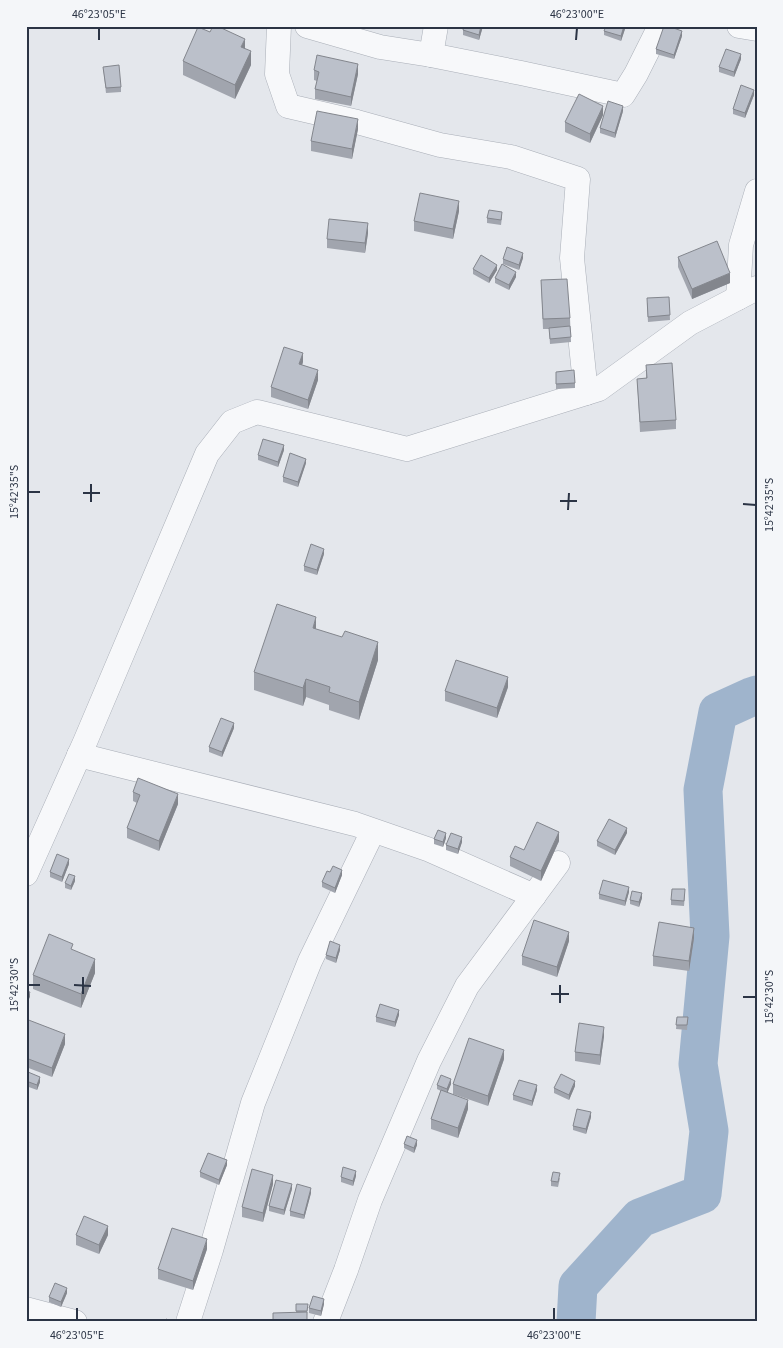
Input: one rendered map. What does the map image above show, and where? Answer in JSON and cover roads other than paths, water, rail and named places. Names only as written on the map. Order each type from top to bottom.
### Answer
[{"type":"street","points":[[279,26],[277,74],[288,106],[357,122],[440,145],[511,157],[578,179],[572,258],[586,393]]},
{"type":"street","points":[[307,26],[380,47],[431,55],[623,95],[636,74],[660,26]]},
{"type":"street","points":[[431,55],[436,26]]},
{"type":"street","points":[[739,26],[757,29]]},
{"type":"street","points":[[26,874],[79,755],[207,454],[232,422],[257,412],[407,448],[599,389],[690,323],[748,293],[741,245],[757,191]]},
{"type":"street","points":[[79,755],[355,824],[430,850],[534,896]]},
{"type":"street","points":[[188,1322],[211,1250],[252,1103],[310,961],[373,831]]},
{"type":"street","points":[[325,1322],[328,1319],[370,1200],[429,1061],[467,986],[558,863]]},
{"type":"street","points":[[26,1309],[75,1322]]},
{"type":"waterway","points":[[576,1322],[578,1286],[640,1218],[702,1194],[709,1131],[698,1064],[710,936],[703,790],[718,712],[757,695]]}]
